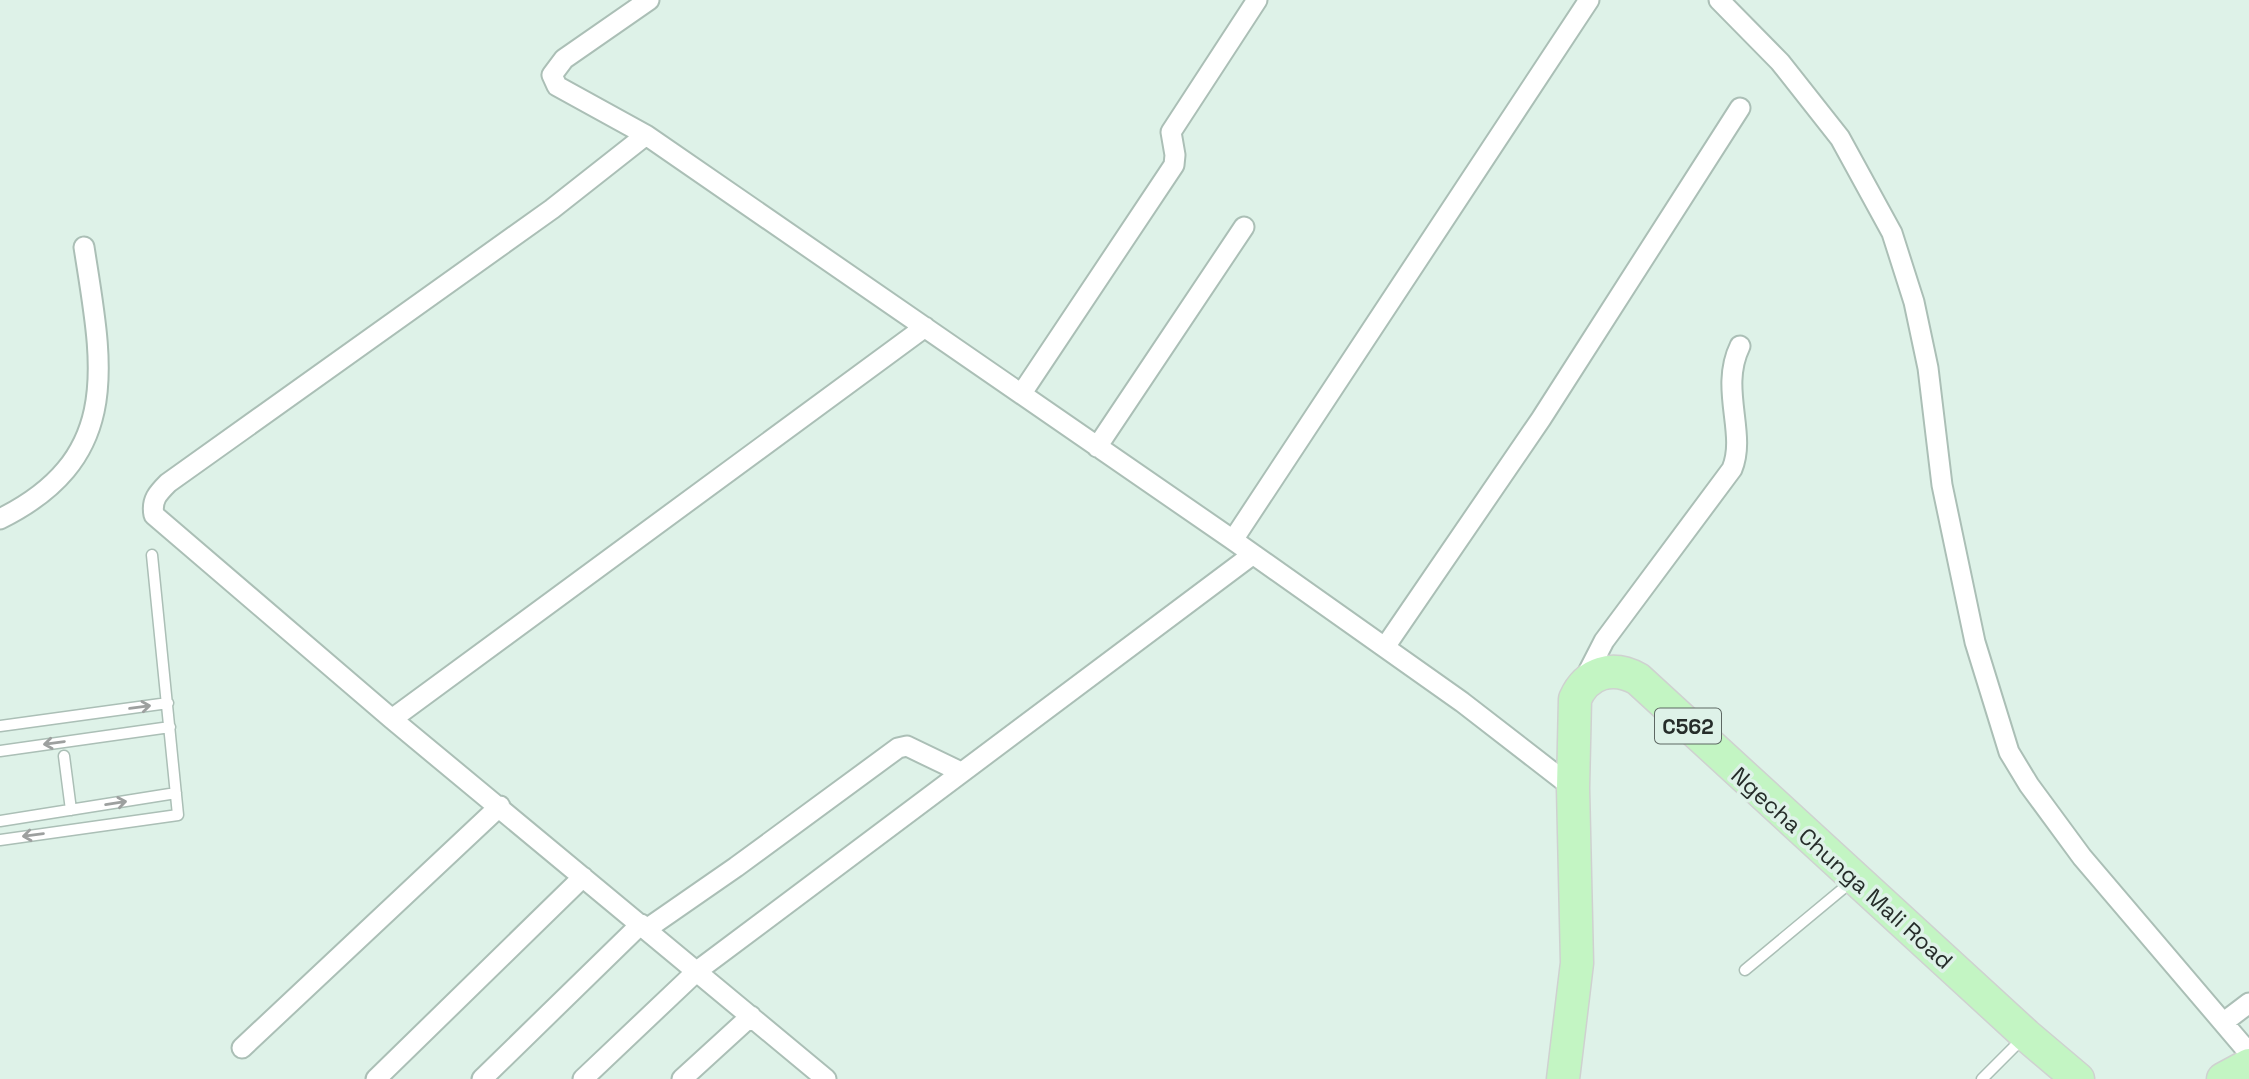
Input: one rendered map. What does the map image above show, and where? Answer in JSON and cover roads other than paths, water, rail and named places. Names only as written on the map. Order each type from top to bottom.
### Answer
[{"type":"main road","name":"Ngecha Chunga Mali Road","points":[[1581,686],[1614,670],[1624,671],[1639,679],[1854,879],[2078,1079]]},
{"type":"main road","points":[[1563,1079],[1577,963],[1573,788],[1575,699],[1581,686]]},
{"type":"main road","points":[[2223,1079],[2249,1065]]},
{"type":"street","points":[[649,0],[564,59],[552,75],[557,86],[646,135],[1022,393],[1385,647],[1573,788]]},
{"type":"street","points":[[1022,393],[1174,165],[1171,132],[1257,0]]},
{"type":"street","points":[[1233,540],[1589,0]]},
{"type":"street","points":[[1719,0],[1780,62],[1840,138],[1892,233],[1914,302],[1928,368],[1942,485],[1975,642],[2009,752],[2029,786],[2082,857],[2249,1053]]},
{"type":"street","points":[[1385,647],[1541,419],[1740,108]]},
{"type":"street","points":[[646,135],[552,209],[321,371],[157,494],[152,506],[154,515],[164,525],[392,719],[826,1079]]},
{"type":"street","points":[[1097,447],[1244,227]]},
{"type":"street","points":[[0,519],[28,506],[57,480],[78,455],[92,424],[99,370],[84,247]]},
{"type":"street","points":[[392,719],[925,327]]},
{"type":"street","points":[[1581,686],[1604,641],[1732,469],[1736,454],[1730,379],[1731,364],[1740,346]]},
{"type":"street","points":[[583,1079],[697,971],[1252,555]]},
{"type":"street","points":[[482,1079],[644,926],[736,867],[898,748],[906,746],[961,772]]},
{"type":"street","points":[[242,1048],[500,807]]},
{"type":"street","points":[[376,1079],[583,877]]},
{"type":"street","points":[[2224,1022],[2249,1003]]},
{"type":"street","points":[[682,1079],[751,1016]]},
{"type":"lane","points":[[0,840],[174,817],[179,809],[152,555]]},
{"type":"lane","points":[[0,726],[168,703]]},
{"type":"lane","points":[[0,751],[170,727]]},
{"type":"lane","points":[[64,756],[71,810]]},
{"type":"lane","points":[[0,821],[176,793]]},
{"type":"lane","points":[[1745,970],[1854,879]]},
{"type":"lane","points":[[1982,1079],[2026,1035]]}]
